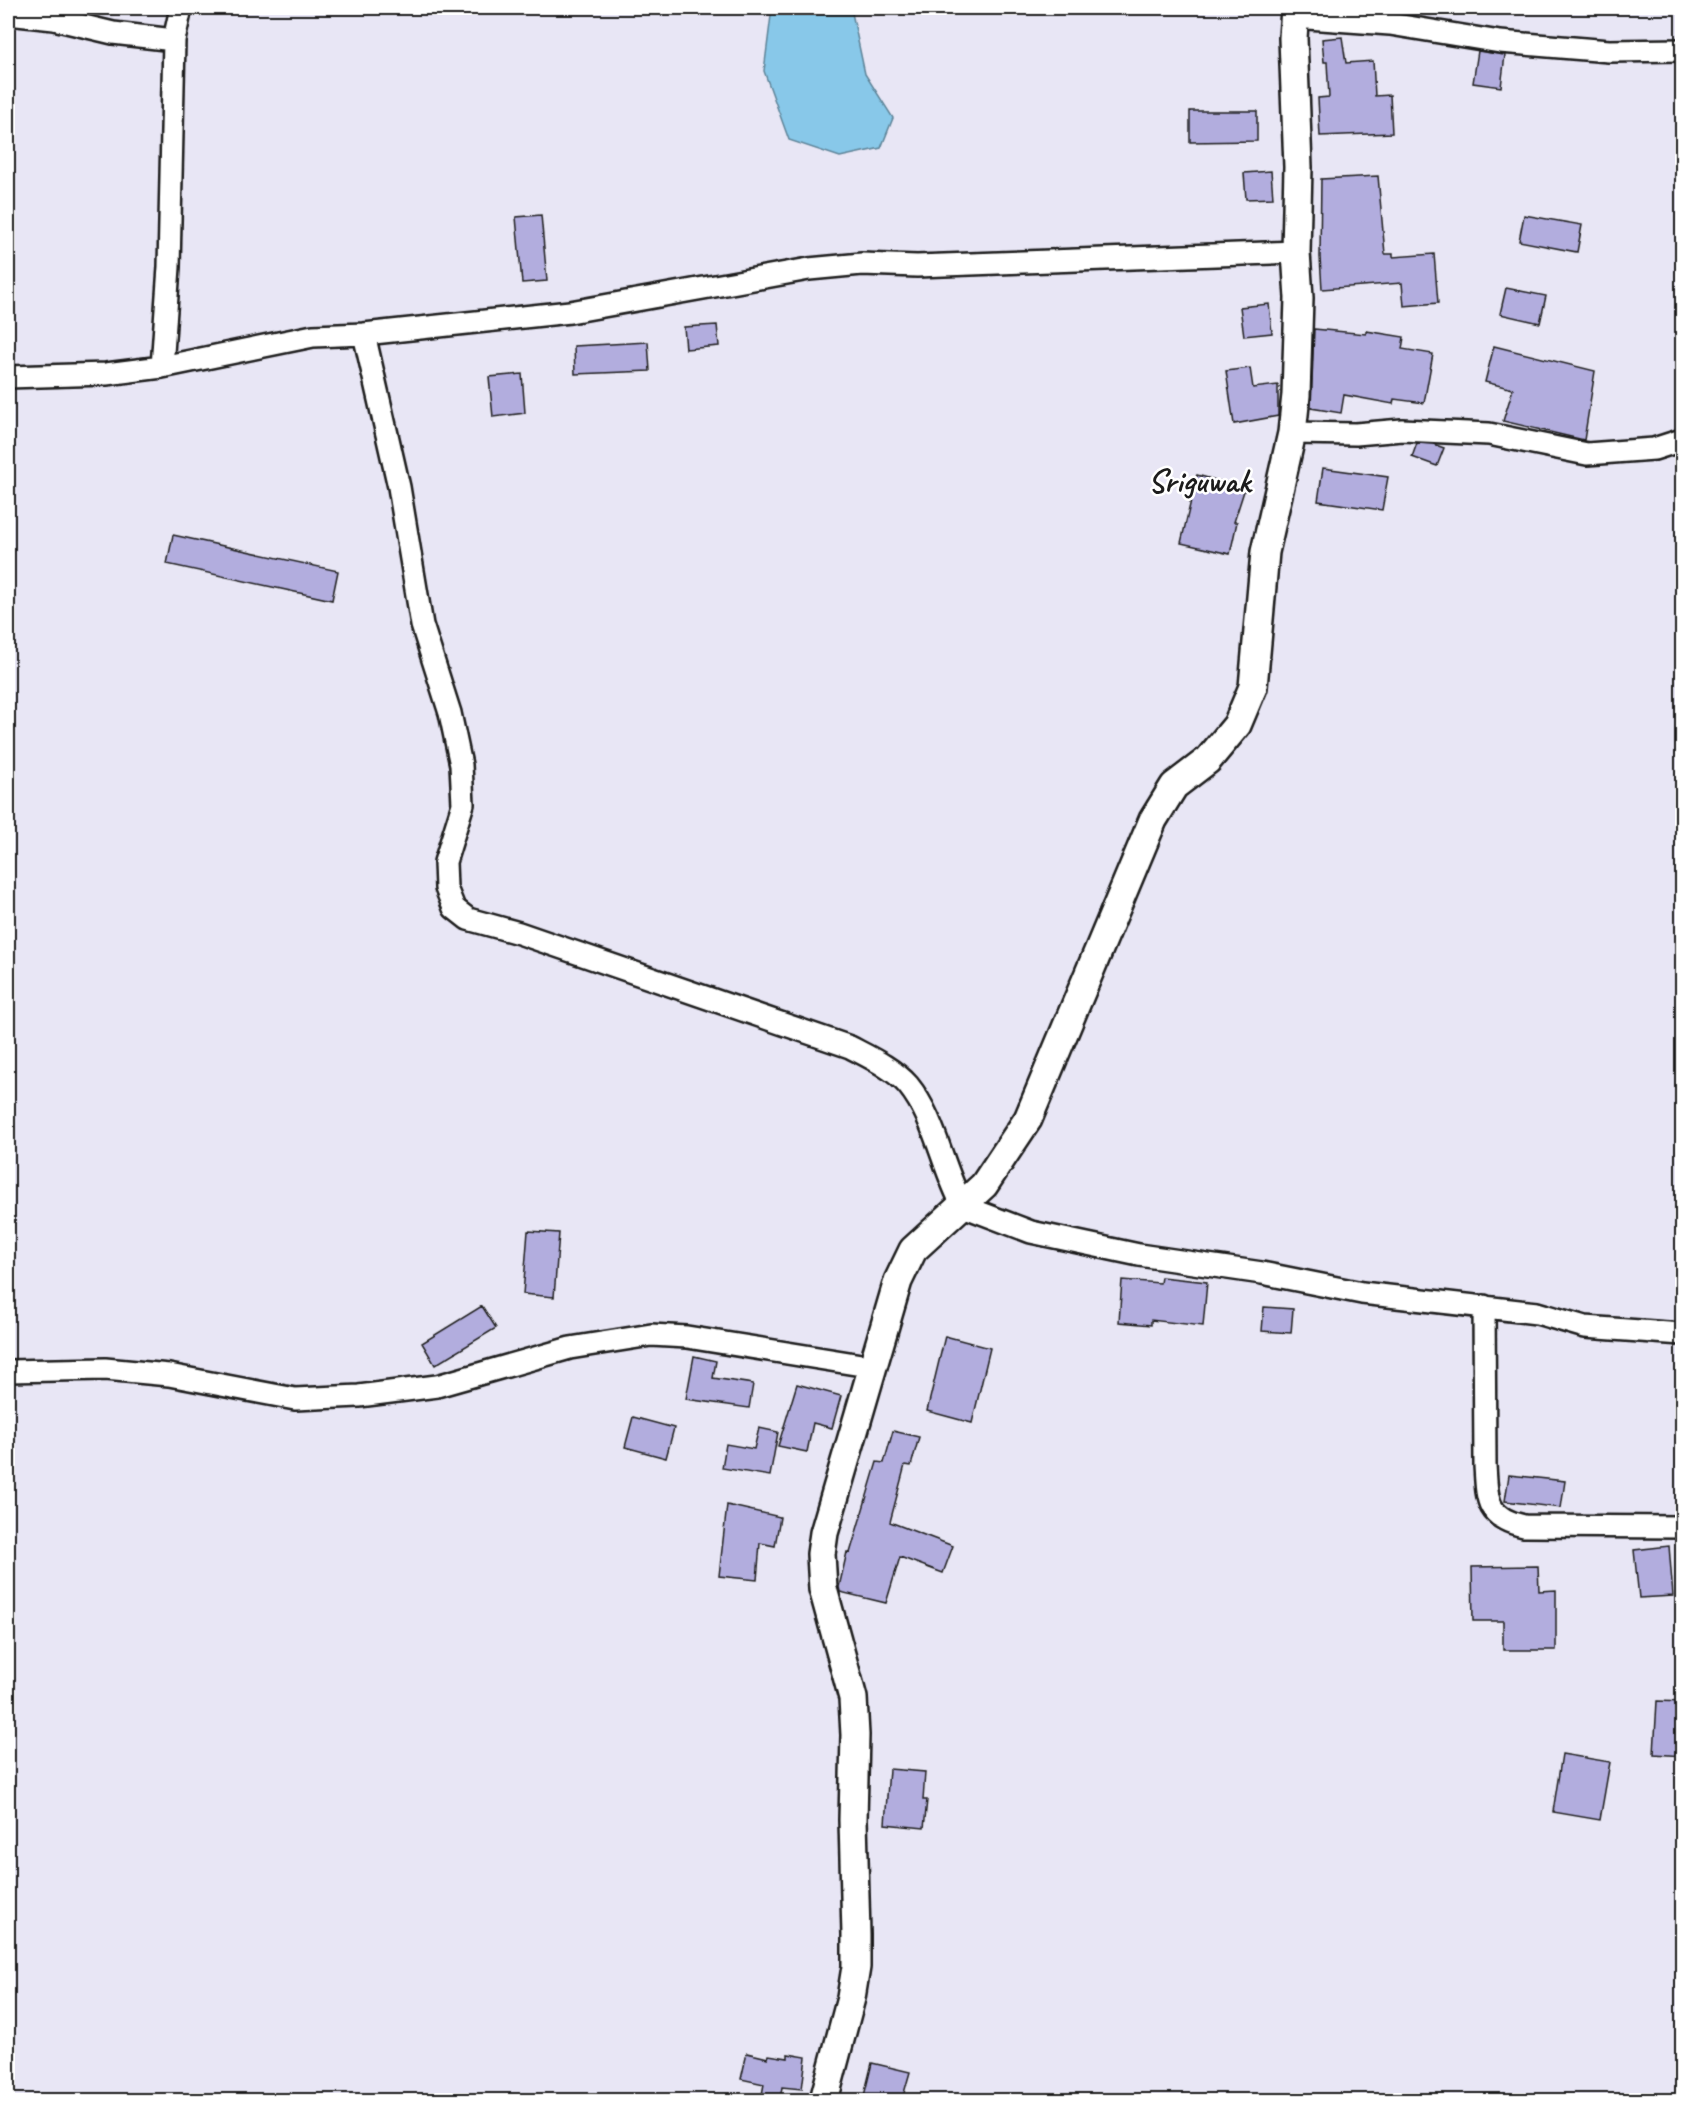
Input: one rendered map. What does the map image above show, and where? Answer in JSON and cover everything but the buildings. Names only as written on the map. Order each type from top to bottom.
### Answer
[{"type":"street","points":[[162,367],[169,267],[174,40],[181,8]]},
{"type":"street","points":[[824,2100],[851,1998],[856,1967],[853,1698],[823,1588],[821,1554],[831,1506],[898,1281],[913,1250],[932,1230],[963,1206],[984,1185],[1028,1119],[1153,820],[1174,786],[1208,760],[1237,724],[1252,687],[1265,552],[1292,433],[1299,351],[1294,12],[1390,24],[1500,42],[1609,51],[1683,50]]},
{"type":"street","points":[[8,14],[54,19],[113,33],[174,40]]},
{"type":"street","points":[[8,377],[106,374],[162,367],[313,336],[364,334],[570,312],[809,269],[841,266],[917,266],[1296,252]]},
{"type":"street","points":[[364,334],[399,487],[422,625],[450,713],[461,765],[463,804],[445,862],[446,888],[454,908],[468,919],[519,933],[850,1047],[885,1066],[907,1084],[925,1112],[952,1186],[963,1206],[1031,1232],[1200,1266],[1262,1273],[1362,1293],[1537,1314],[1585,1327],[1683,1334]]},
{"type":"street","points":[[1292,433],[1356,434],[1402,430],[1489,434],[1587,454],[1654,449],[1683,440]]},
{"type":"street","points":[[1484,1306],[1486,1489],[1494,1513],[1505,1522],[1524,1526],[1683,1527]]},
{"type":"street","points":[[8,1371],[105,1369],[169,1375],[295,1399],[338,1397],[437,1386],[570,1348],[651,1335],[687,1337],[874,1367]]},
{"type":"water","points":[[772,8],[851,8],[865,74],[893,118],[881,148],[840,157],[789,140],[764,71]]},
{"type":"district","name":"Sriguwak","points":[[1199,481]]}]
